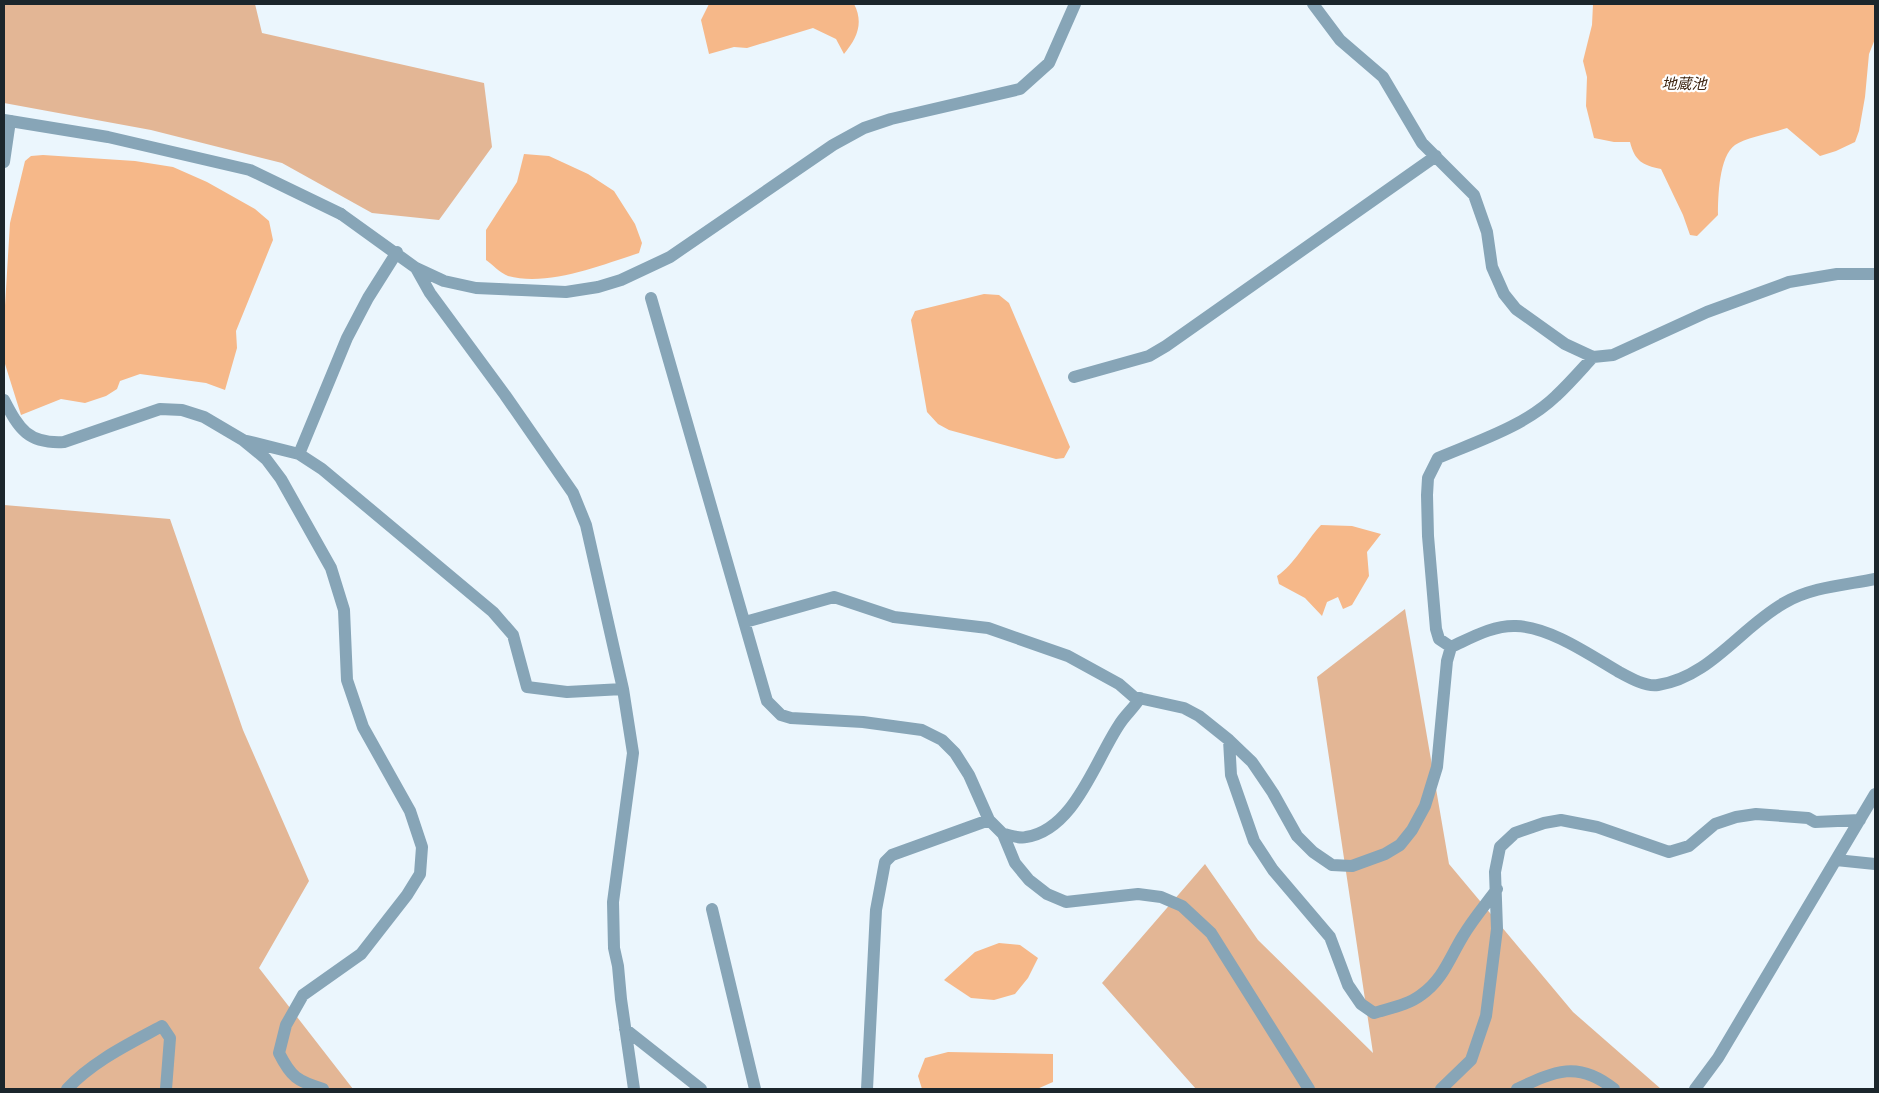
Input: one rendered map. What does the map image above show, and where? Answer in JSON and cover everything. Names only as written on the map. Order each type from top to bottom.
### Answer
[{"type":"street","points":[[4,162],[7,120],[108,137],[250,170],[341,214],[397,252],[416,268],[444,281],[476,288],[566,292],[598,287],[621,280],[670,257],[833,145],[864,128],[892,118],[1020,89],[1049,63],[1075,4]]},
{"type":"street","points":[[1313,4],[1340,40],[1383,77],[1422,143],[1474,195],[1487,232],[1492,267],[1504,294],[1516,309],[1565,344],[1594,357],[1612,355],[1707,312],[1789,282],[1837,274],[1875,274]]},
{"type":"street","points":[[1074,377],[1149,356],[1166,346],[1436,156]]},
{"type":"street","points":[[299,454],[347,338],[368,298],[397,252]]},
{"type":"street","points":[[416,268],[430,294],[505,395],[573,493],[586,525],[623,689],[633,753],[613,902],[614,948],[634,1089]]},
{"type":"street","points":[[651,298],[767,701],[781,715],[912,728],[935,736],[955,753],[969,775],[989,820],[1003,834],[1016,863],[1029,880],[1047,894],[1066,902],[1138,894],[1161,897],[1182,906],[1211,933],[1309,1089]]},
{"type":"street","points":[[1451,647],[1440,639],[1436,629],[1428,536],[1428,478],[1438,458],[1496,433],[1537,411],[1556,397],[1594,357]]},
{"type":"street","points":[[4,400],[23,431],[33,439],[48,443],[64,442],[160,409],[182,410],[204,417],[243,440],[266,459],[281,479],[331,568],[344,610],[347,680],[363,727],[410,811],[422,847],[420,874],[408,895],[361,954],[303,995],[286,1025],[279,1053],[290,1073],[302,1083],[323,1089]]},
{"type":"street","points":[[243,440],[299,454],[322,470],[494,612],[513,635],[527,687],[567,692],[623,689]]},
{"type":"street","points":[[745,622],[834,597],[894,617],[988,628],[1068,656],[1120,684],[1134,697],[1184,708],[1199,716],[1229,740],[1252,762],[1273,793],[1297,836],[1313,852],[1332,865],[1352,866],[1385,854],[1400,844],[1412,830],[1425,806],[1437,767],[1447,661],[1451,647],[1488,630],[1515,626],[1534,630],[1576,646],[1634,680],[1657,686],[1698,672],[1752,626],[1784,603],[1809,592],[1875,578]]},
{"type":"street","points":[[1003,834],[1024,838],[1045,831],[1056,824],[1073,805],[1120,723],[1140,698]]},
{"type":"street","points":[[1229,740],[1231,776],[1254,841],[1273,870],[1330,937],[1348,984],[1361,1004],[1374,1013],[1409,1002],[1422,995],[1434,983],[1448,967],[1462,936],[1497,889]]},
{"type":"street","points":[[1695,1089],[1718,1058],[1875,794]]},
{"type":"street","points":[[1441,1089],[1471,1060],[1486,1016],[1497,929],[1495,872],[1500,847],[1515,833],[1544,823],[1561,820],[1596,827],[1669,852],[1690,846],[1715,824],[1736,817],[1756,814],[1808,818],[1815,822],[1860,820]]},
{"type":"street","points":[[867,1089],[876,910],[885,862],[892,855],[989,820]]},
{"type":"street","points":[[1836,860],[1875,864]]},
{"type":"street","points":[[712,909],[755,1089]]},
{"type":"street","points":[[66,1089],[76,1079],[108,1056],[162,1026],[170,1038],[166,1089]]},
{"type":"street","points":[[625,1029],[702,1089]]},
{"type":"street","points":[[1517,1089],[1552,1074],[1580,1070],[1599,1077],[1614,1089]]},
{"type":"shaded area","points":[[4,4],[255,4],[262,33],[484,83],[492,147],[439,220],[372,213],[282,163],[151,130],[4,103]]},
{"type":"shaded area","points":[[4,505],[170,519],[243,730],[309,881],[259,968],[353,1089],[4,1089]]},
{"type":"shaded area","points":[[1405,609],[1449,864],[1573,1012],[1661,1089],[1196,1089],[1102,983],[1205,864],[1258,940],[1373,1053],[1317,677]]},
{"type":"water","points":[[709,4],[854,4],[859,24],[856,36],[844,54],[836,39],[813,28],[747,48],[734,47],[709,54],[701,20]]},
{"type":"water","name":"地蔵池","points":[[1593,4],[1875,4],[1875,39],[1869,54],[1865,97],[1859,131],[1855,142],[1820,156],[1787,128],[1740,142],[1730,150],[1723,167],[1720,177],[1718,215],[1697,236],[1690,235],[1683,215],[1661,169],[1640,161],[1634,154],[1630,142],[1614,142],[1594,138],[1586,106],[1587,77],[1583,61],[1592,25]]},
{"type":"water","points":[[524,154],[549,156],[588,174],[614,191],[635,224],[642,243],[639,253],[574,273],[540,279],[508,276],[486,260],[486,230],[517,182]]},
{"type":"water","points":[[43,155],[135,161],[173,167],[207,182],[255,209],[269,221],[273,240],[236,331],[237,348],[225,390],[206,383],[140,374],[120,381],[117,389],[106,396],[85,403],[61,399],[21,415],[5,364],[4,322],[10,223],[25,161],[31,156]]},
{"type":"water","points":[[984,294],[999,295],[1009,303],[1070,447],[1064,458],[1056,459],[949,430],[938,424],[927,412],[911,320],[915,311]]},
{"type":"water","points":[[1321,525],[1352,526],[1381,534],[1367,552],[1369,576],[1352,605],[1343,609],[1338,597],[1327,602],[1322,616],[1305,598],[1279,584],[1277,576],[1295,559]]},
{"type":"water","points":[[999,943],[1020,945],[1038,958],[1028,978],[1015,994],[994,1000],[971,998],[944,980],[975,952]]},
{"type":"water","points":[[948,1052],[1053,1054],[1053,1082],[1037,1089],[922,1089],[918,1076],[925,1058]]}]
